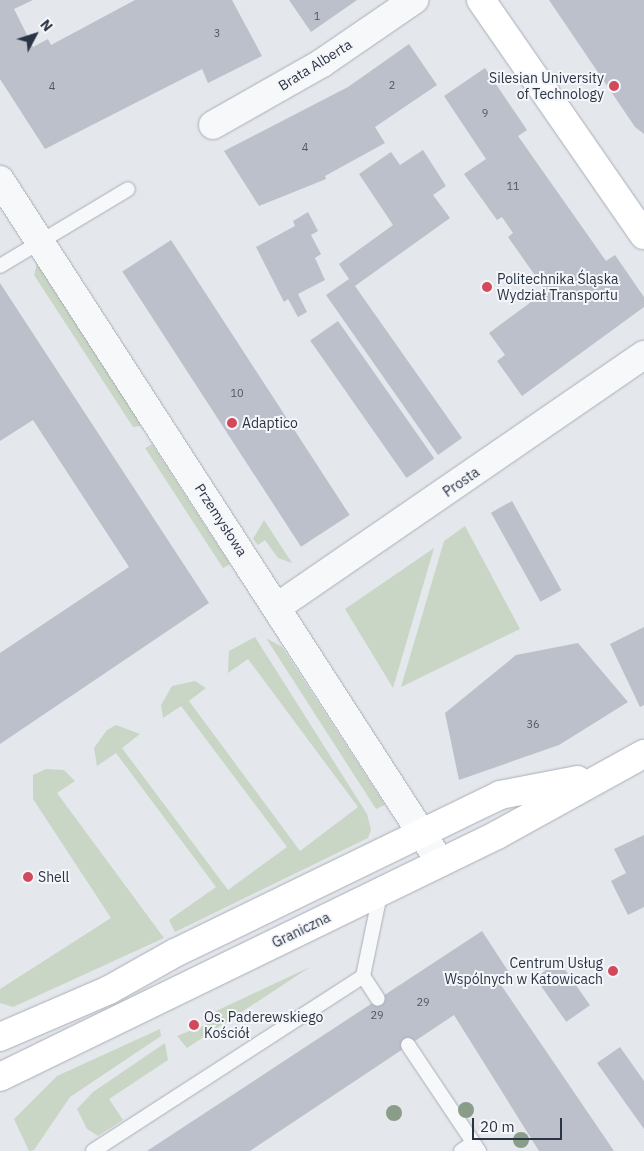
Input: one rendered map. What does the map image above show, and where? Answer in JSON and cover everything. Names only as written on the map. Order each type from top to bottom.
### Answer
[{"type":"street","name":"Brata Alberta","points":[[212,125],[322,63],[414,0]]},
{"type":"street","points":[[481,0],[644,235]]},
{"type":"street","name":"Przemysłowa","points":[[0,180],[440,862]]},
{"type":"street","name":"Prosta","points":[[277,607],[644,355]]},
{"type":"street","name":"Graniczna","points":[[0,1077],[497,835],[599,776],[644,754]]},
{"type":"street","name":"Graniczna","points":[[0,1037],[109,990],[175,953],[500,795],[599,776]]},
{"type":"lane","points":[[0,266],[128,189]]},
{"type":"lane","points":[[93,1151],[362,976],[381,890]]},
{"type":"lane","points":[[362,976],[378,999]]},
{"type":"lane","points":[[408,1045],[476,1147],[461,1151]]},
{"type":"green space","points":[[37,264],[140,419],[140,426],[133,427],[34,275]]},
{"type":"green space","points":[[152,444],[230,564],[223,568],[145,448]]},
{"type":"green space","points":[[264,520],[292,563],[278,558],[265,540],[258,545],[253,539]]},
{"type":"green space","points":[[465,526],[520,629],[401,687],[444,541]]},
{"type":"green space","points":[[434,548],[393,688],[345,609]]},
{"type":"green space","points":[[255,637],[367,814],[371,830],[368,838],[175,932],[169,920],[216,887],[116,753],[97,766],[94,748],[107,730],[116,725],[140,734],[122,748],[228,890],[287,847],[181,706],[163,718],[161,705],[172,686],[195,681],[206,688],[189,701],[300,851],[358,807],[248,659],[228,673],[229,651]]},
{"type":"green space","points":[[266,638],[282,647],[385,805],[376,809]]},
{"type":"green space","points":[[46,769],[64,770],[75,781],[57,793],[164,938],[13,1007],[0,1003],[0,989],[111,918],[33,799],[33,775]]},
{"type":"green space","points":[[310,967],[187,1048],[177,1036],[220,1019],[216,1011]]},
{"type":"green space","points":[[160,1029],[161,1036],[70,1097],[34,1150],[29,1151],[14,1119],[57,1076]]},
{"type":"green space","points":[[165,1043],[168,1060],[109,1099],[123,1120],[98,1136],[87,1129],[77,1109],[93,1092]]},
{"type":"building","points":[[0,0],[33,0],[14,9],[33,47],[48,39],[51,45],[135,0],[232,0],[262,56],[208,83],[202,69],[45,149],[0,79]]},
{"type":"building","points":[[289,0],[357,0],[311,32]]},
{"type":"building","name":"Silesian University of Technology","points":[[549,0],[644,0],[644,134],[635,127]]},
{"type":"building","points":[[409,44],[437,85],[375,127],[385,143],[325,176],[326,179],[259,206],[224,151],[348,87]]},
{"type":"building","points":[[485,68],[527,130],[518,136],[606,261],[615,255],[644,297],[644,307],[522,396],[497,361],[505,355],[489,333],[546,291],[508,237],[513,233],[502,217],[497,220],[464,174],[486,159],[444,96]]},
{"type":"building","points":[[423,150],[446,186],[433,195],[450,218],[355,286],[462,438],[438,455],[326,295],[349,279],[339,264],[393,225],[359,174],[391,152],[400,165]]},
{"type":"building","points":[[308,212],[318,231],[311,235],[321,254],[315,258],[325,280],[298,294],[307,312],[298,317],[288,299],[284,302],[256,247],[295,226],[293,221]]},
{"type":"building","points":[[171,240],[350,515],[301,547],[122,272]]},
{"type":"building","points":[[0,283],[209,603],[0,744],[0,653],[129,567],[33,420],[0,441]]},
{"type":"building","points":[[338,321],[434,459],[407,478],[310,341]]},
{"type":"building","points":[[512,501],[561,590],[540,602],[491,513]]},
{"type":"building","points":[[644,627],[644,705],[640,707],[610,644]]},
{"type":"building","points":[[578,643],[628,702],[559,745],[459,780],[445,713],[516,655]]},
{"type":"building","points":[[644,835],[644,907],[628,915],[611,881],[626,873],[614,849]]},
{"type":"building","points":[[482,931],[512,977],[501,985],[614,1151],[539,1151],[454,1015],[250,1151],[147,1151]]},
{"type":"building","points":[[559,961],[590,1005],[566,1022],[535,978]]},
{"type":"building","points":[[620,1047],[644,1081],[644,1129],[597,1063]]},
{"type":"place","name":"Silesian University of Technology","points":[[614,86]]},
{"type":"place","name":"Politechnika Śląska Wydział Transportu","points":[[487,287]]},
{"type":"place","name":"Adaptico","points":[[232,423]]},
{"type":"place","name":"Shell","points":[[28,877]]},
{"type":"place","name":"Centrum Usług Wspólnych w Katowicach","points":[[613,971]]},
{"type":"place","name":"Os. Paderewskiego Kościół","points":[[194,1025]]}]
